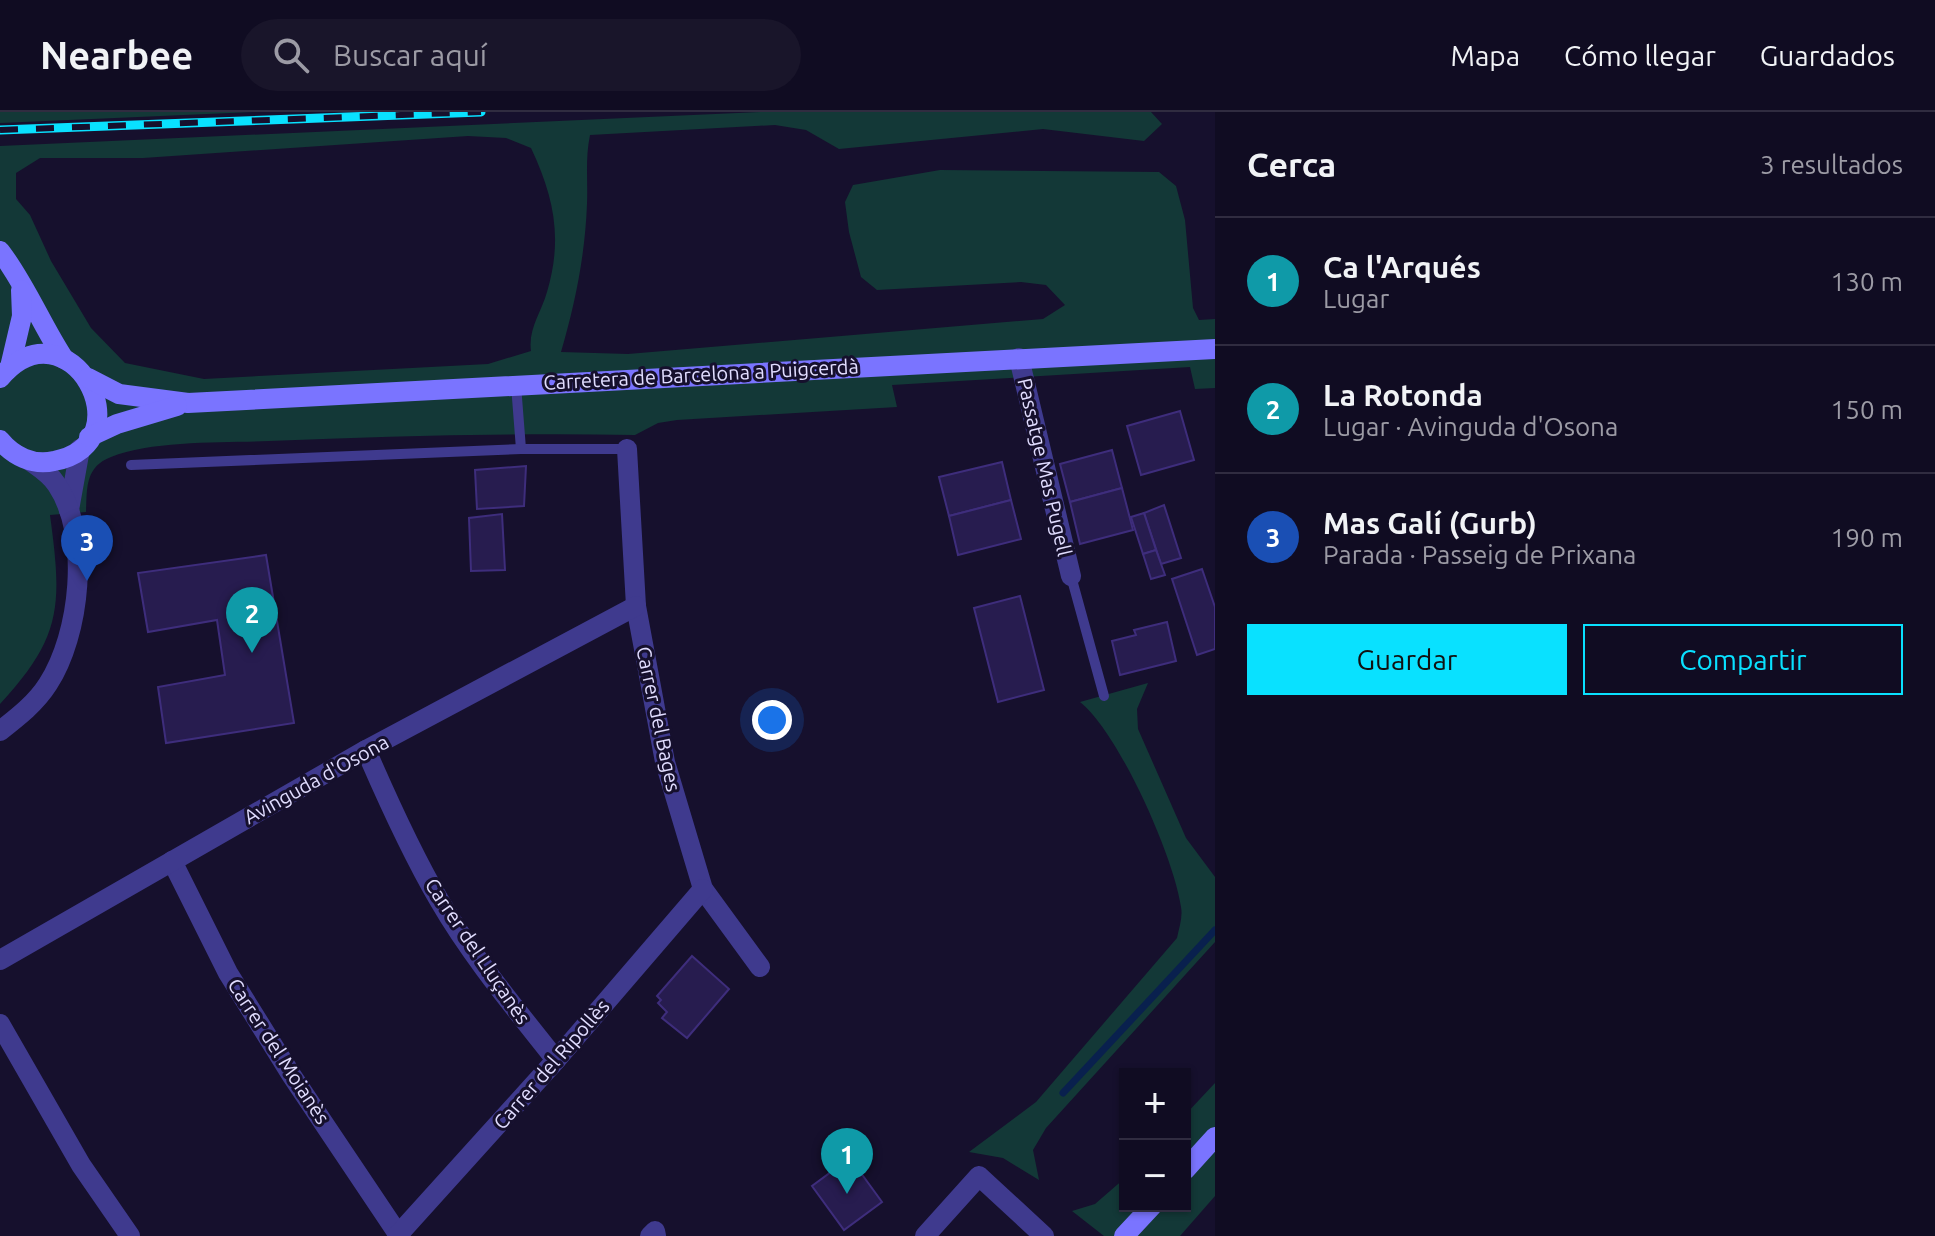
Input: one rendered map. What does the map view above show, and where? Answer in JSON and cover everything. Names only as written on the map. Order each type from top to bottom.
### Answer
[{"type":"street","points":[[0,251],[21,278],[47,333],[64,359]]},
{"type":"street","points":[[5,372],[22,316],[21,278]]},
{"type":"street","name":"Carretera de Barcelona a Puigcerdà","points":[[64,359],[88,378],[119,394],[188,403],[516,383],[1215,349]]},
{"type":"street","points":[[5,372],[35,355],[64,359]]},
{"type":"street","name":"Passatge Mas Pugell","points":[[1019,358],[1071,576]]},
{"type":"street","points":[[68,514],[97,408],[88,378]]},
{"type":"street","name":"Carretera de Barcelona a Puigcerdà","points":[[30,461],[58,461],[117,424],[188,403]]},
{"type":"street","points":[[0,440],[59,487],[76,550],[78,595],[66,650],[38,697],[0,731]]},
{"type":"street","name":"Carrer del Bages","points":[[627,449],[636,606],[665,762],[703,889],[760,967]]},
{"type":"street","name":"Avinguda d'Osona","points":[[0,960],[366,750],[636,606]]},
{"type":"street","name":"Carrer del Lluçanès","points":[[366,750],[393,813],[440,902],[496,985],[556,1060]]},
{"type":"street","name":"Carrer del Moianès","points":[[172,861],[228,973],[398,1235]]},
{"type":"street","name":"Carrer del Ripollès","points":[[398,1235],[556,1060],[703,889]]},
{"type":"street","points":[[0,1024],[74,1152],[130,1236]]},
{"type":"street","points":[[1191,1163],[1215,1137]]},
{"type":"street","points":[[925,1236],[979,1176],[1044,1236]]},
{"type":"street","points":[[1124,1236],[1146,1212]]},
{"type":"lane","points":[[516,383],[521,449]]},
{"type":"lane","points":[[131,465],[521,449],[627,449]]},
{"type":"lane","points":[[1071,576],[1104,696]]},
{"type":"green space","points":[[0,112],[253,112],[0,123]]},
{"type":"green space","points":[[760,112],[1151,112],[1162,124],[1144,141],[1043,129],[839,149],[806,130],[775,125],[590,135],[582,261],[561,352],[628,354],[1043,319],[1065,305],[1046,285],[1021,282],[877,290],[861,277],[849,232],[845,202],[853,185],[940,170],[1159,172],[1176,186],[1185,220],[1193,308],[1199,320],[1215,319],[1215,388],[1195,389],[1190,367],[892,385],[897,407],[677,420],[658,423],[635,435],[452,435],[210,442],[128,452],[96,466],[87,487],[86,512],[50,515],[56,573],[53,617],[47,638],[36,658],[0,704],[0,146]],"holes":[[[468,136],[506,138],[531,148],[539,166],[554,218],[554,254],[547,292],[531,335],[531,351],[488,364],[204,379],[125,363],[91,328],[51,261],[30,215],[16,199],[16,173],[40,158],[143,158]]]},
{"type":"green space","points":[[1148,683],[1137,709],[1138,729],[1186,838],[1215,877],[1215,942],[1046,1128],[1033,1150],[1039,1180],[1003,1158],[969,1152],[1036,1102],[1177,938],[1180,926],[1181,911],[1176,885],[1156,828],[1111,740],[1080,702]]},
{"type":"green space","points":[[1215,1083],[1215,1196],[1180,1236],[1104,1236],[1072,1211],[1095,1204],[1119,1183],[1119,1212],[1191,1212],[1191,1109]]},
{"type":"building","points":[[1180,411],[1194,460],[1141,475],[1127,426]]},
{"type":"building","points":[[1112,450],[1122,488],[1070,502],[1060,464]]},
{"type":"building","points":[[1002,462],[1011,500],[949,516],[939,477]]},
{"type":"building","points":[[526,466],[524,506],[477,509],[475,470]]},
{"type":"building","points":[[1122,488],[1133,530],[1080,544],[1070,502]]},
{"type":"building","points":[[1011,500],[1021,539],[958,555],[949,516]]},
{"type":"building","points":[[1164,505],[1181,558],[1161,564],[1144,513]]},
{"type":"building","points":[[1144,513],[1156,550],[1143,554],[1131,517]]},
{"type":"building","points":[[502,514],[505,570],[471,571],[469,518]]},
{"type":"building","points":[[1156,550],[1165,575],[1151,579],[1143,554]]},
{"type":"building","points":[[266,555],[294,723],[166,743],[158,687],[225,675],[217,620],[148,632],[138,573]]},
{"type":"building","points":[[1202,569],[1215,607],[1215,649],[1197,655],[1172,579]]},
{"type":"building","points":[[1020,596],[1044,690],[998,702],[974,608]]},
{"type":"building","points":[[1167,622],[1176,661],[1120,675],[1112,641],[1136,635],[1134,630]]},
{"type":"building","points":[[692,956],[729,989],[687,1038],[662,1018],[667,1012],[658,1003],[661,1000],[657,996]]},
{"type":"building","points":[[850,1158],[882,1202],[844,1230],[812,1186]]},
{"type":"waterway","points":[[1063,1093],[1215,930]]},
{"type":"railway","points":[[0,130],[481,112]]},
{"type":"place","name":"Mas Galí (Gurb)","points":[[87,581]]},
{"type":"place","name":"La Rotonda","points":[[252,653]]},
{"type":"place","name":"Ca l'Arqués","points":[[847,1194]]}]
